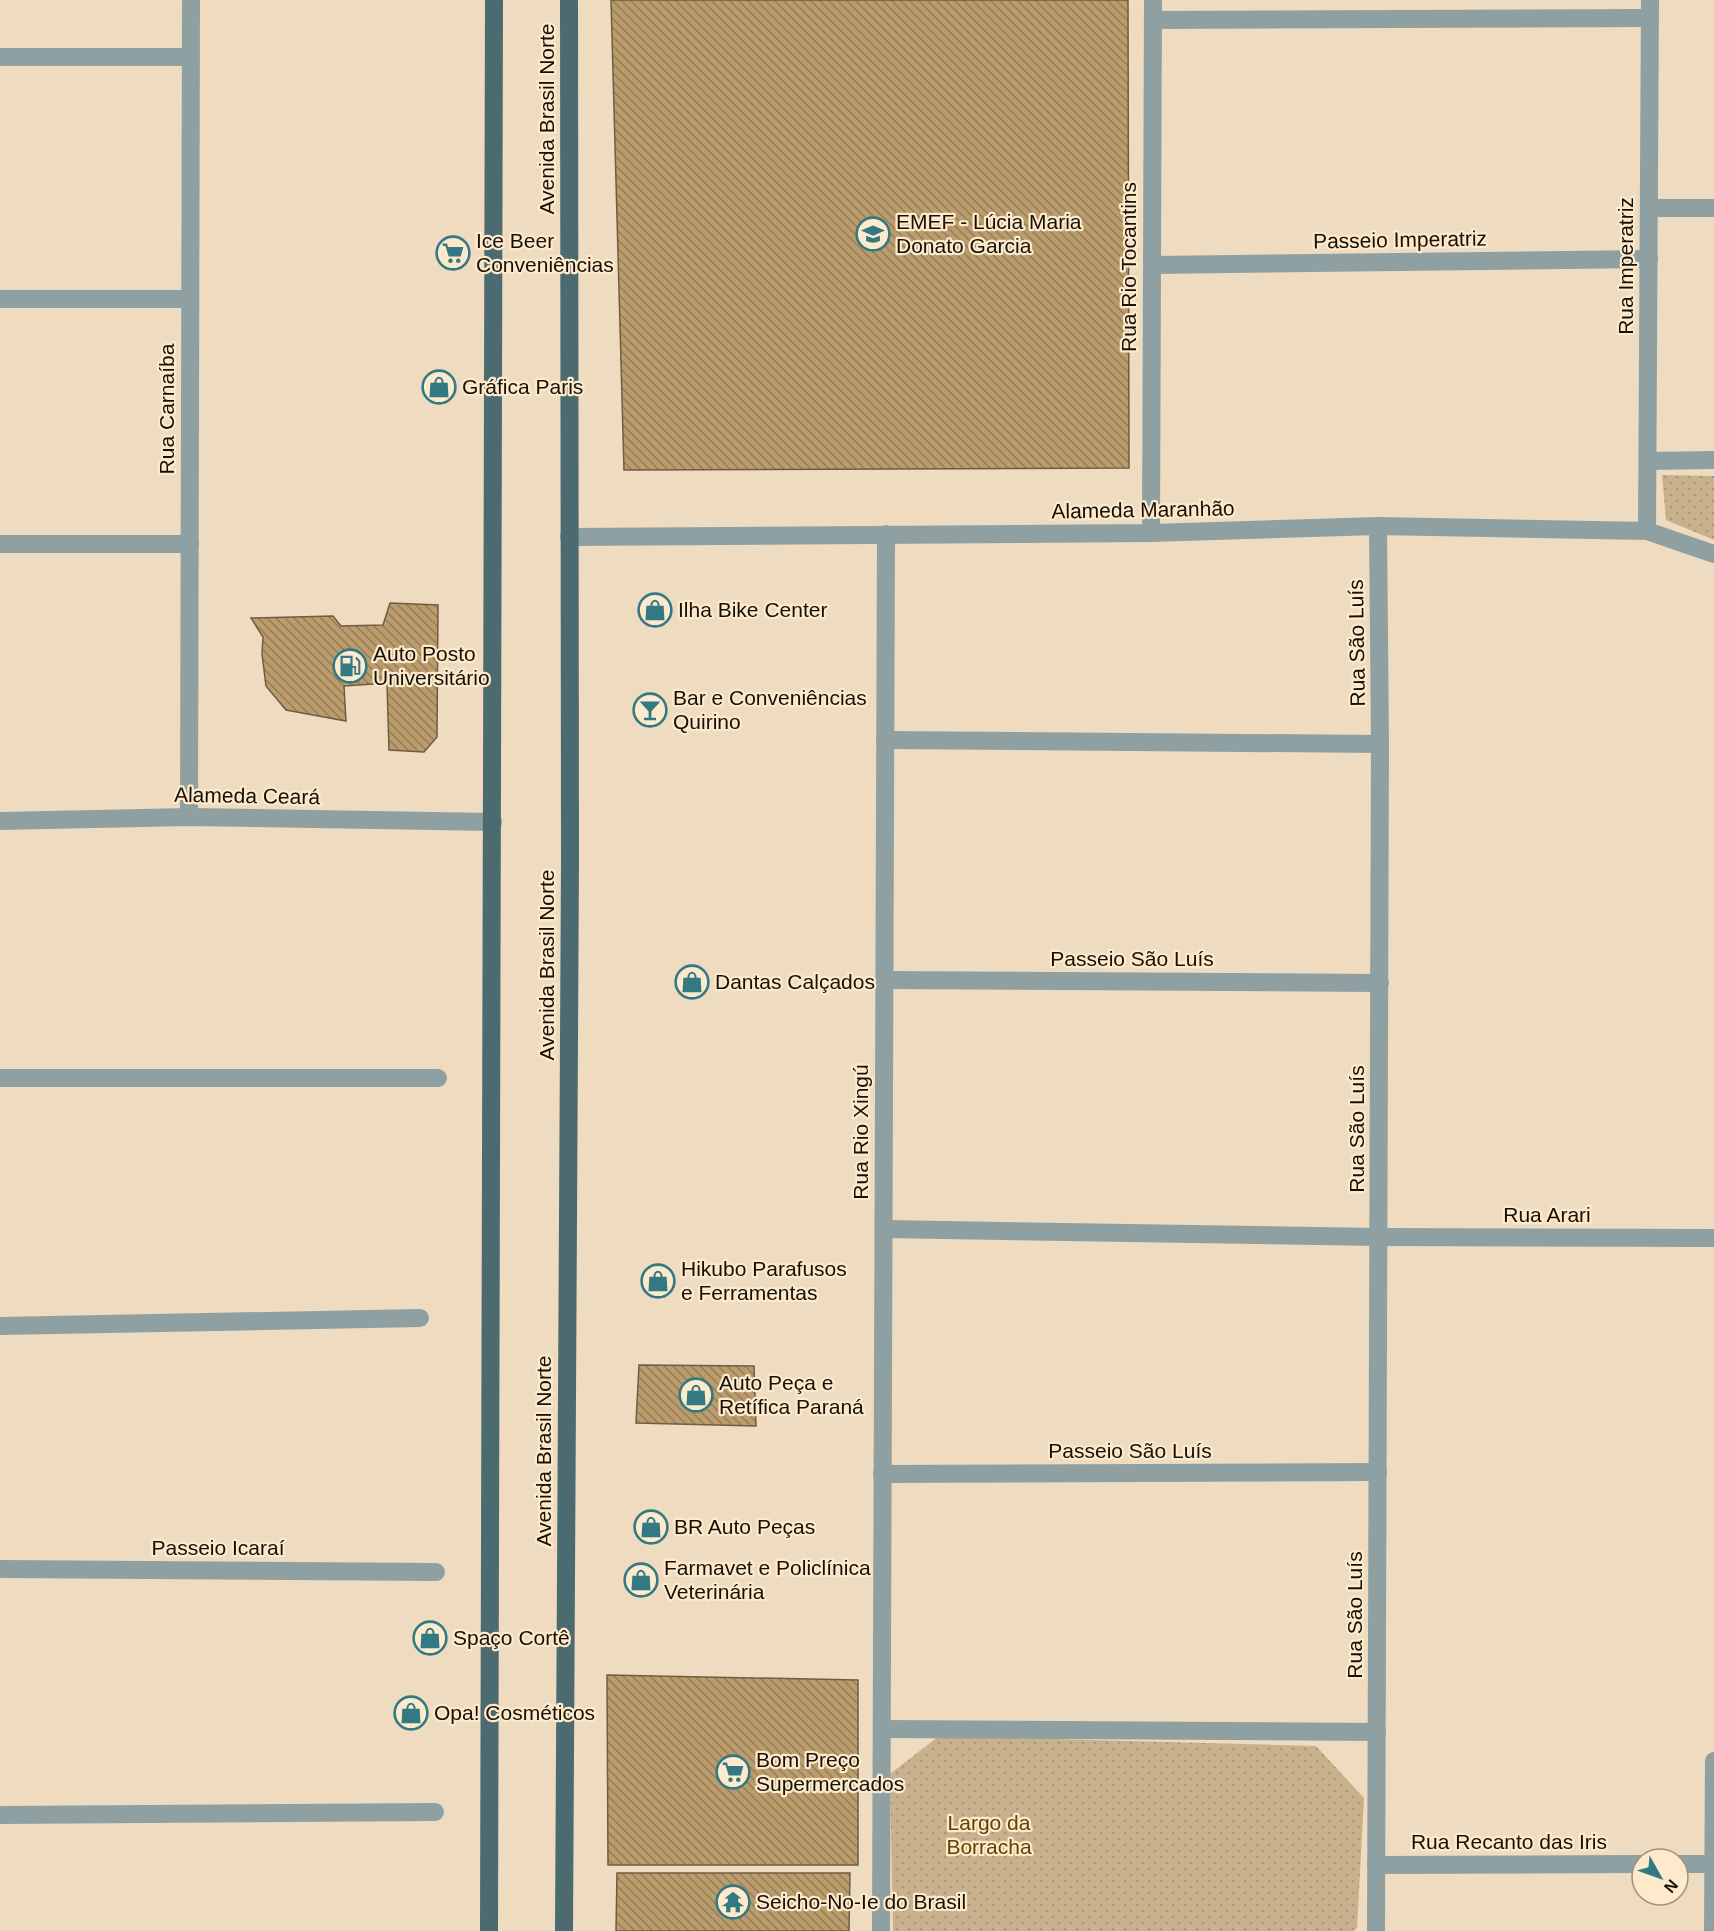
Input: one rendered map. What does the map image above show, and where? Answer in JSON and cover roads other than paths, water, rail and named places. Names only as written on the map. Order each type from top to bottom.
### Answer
[{"type":"main road","points":[[489,1931],[494,0]]},
{"type":"main road","name":"Avenida Brasil Norte","points":[[564,1931],[570,884],[569,0]]},
{"type":"street","name":"Rua Carnaíba","points":[[189,817],[191,0]]},
{"type":"street","name":"Rua Rio Tocantins","points":[[1151,533],[1153,0]]},
{"type":"street","points":[[1153,20],[1650,9]]},
{"type":"street","name":"Rua Imperatriz","points":[[1647,531],[1650,9]]},
{"type":"street","points":[[0,57],[190,57]]},
{"type":"street","points":[[1649,208],[1714,208]]},
{"type":"street","name":"Passeio Imperatriz","points":[[1152,265],[1649,259]]},
{"type":"street","points":[[0,299],[190,299]]},
{"type":"street","points":[[1648,460],[1714,460]]},
{"type":"street","name":"Alameda Maranhão","points":[[569,537],[1151,533],[1378,526],[1647,531],[1714,554]]},
{"type":"street","name":"Rua São Luís","points":[[1376,1931],[1380,983],[1378,526]]},
{"type":"street","name":"Rua Rio Xingú","points":[[881,1931],[886,534]]},
{"type":"street","points":[[0,544],[190,544]]},
{"type":"street","points":[[885,740],[1380,744]]},
{"type":"street","name":"Alameda Ceará","points":[[0,821],[189,817],[493,822]]},
{"type":"street","name":"Passeio São Luís","points":[[884,980],[1380,983]]},
{"type":"street","points":[[0,1078],[438,1078]]},
{"type":"street","points":[[884,1229],[1379,1237]]},
{"type":"street","name":"Rua Arari","points":[[1379,1237],[1714,1238]]},
{"type":"street","points":[[0,1326],[420,1318]]},
{"type":"street","name":"Passeio São Luís","points":[[882,1474],[1378,1472]]},
{"type":"street","name":"Passeio Icaraí","points":[[0,1569],[436,1572]]},
{"type":"street","points":[[882,1729],[1377,1732]]},
{"type":"street","points":[[1713,1931],[1714,1761]]},
{"type":"street","points":[[0,1815],[435,1812]]},
{"type":"street","name":"Rua Recanto das Iris","points":[[1376,1866],[1630,1864]]},
{"type":"street","points":[[1690,1864],[1712,1864]]},
{"type":"place","name":"EMEF - Lúcia Maria Donato Garcia","points":[[873,234]]},
{"type":"place","name":"Ice Beer Conveniências","points":[[453,253]]},
{"type":"place","name":"Gráfica Paris","points":[[439,387]]},
{"type":"place","name":"Ilha Bike Center","points":[[655,610]]},
{"type":"place","name":"Auto Posto Universitário","points":[[350,666]]},
{"type":"place","name":"Bar e Conveniências Quirino","points":[[650,710]]},
{"type":"place","name":"Dantas Calçados","points":[[692,982]]},
{"type":"place","name":"Hikubo Parafusos e Ferramentas","points":[[658,1281]]},
{"type":"place","name":"Auto Peça e Retífica Paraná","points":[[696,1395]]},
{"type":"place","name":"BR Auto Peças","points":[[651,1527]]},
{"type":"place","name":"Farmavet e Policlínica Veterinária","points":[[641,1580]]},
{"type":"place","name":"Spaço Cortê","points":[[430,1638]]},
{"type":"place","name":"Opa! Cosméticos","points":[[411,1713]]},
{"type":"place","name":"Bom Preço Supermercados","points":[[733,1772]]},
{"type":"place","name":"Seicho-No-Ie do Brasil","points":[[733,1902]]},
{"type":"park label","name":"Largo da Borracha","points":[[989,1835]]}]
